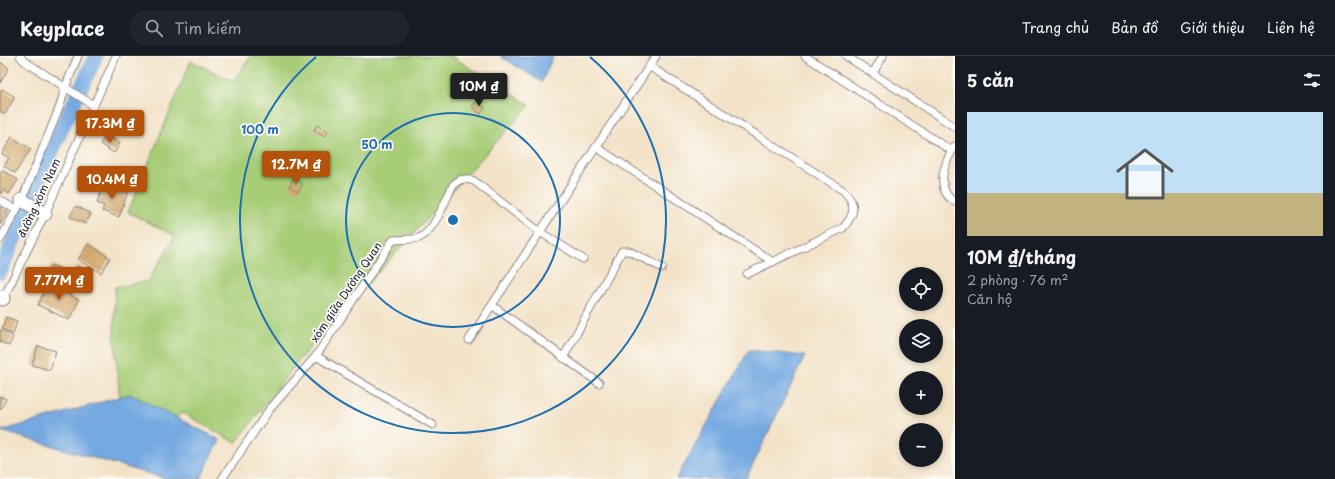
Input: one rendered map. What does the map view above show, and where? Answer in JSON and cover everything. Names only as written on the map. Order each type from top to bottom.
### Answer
[{"type":"street","points":[[19,205],[45,214]]},
{"type":"lane","points":[[0,240],[19,205],[67,90],[78,56]]},
{"type":"lane","name":"đường xóm Nam","points":[[1,300],[45,214],[116,56]]},
{"type":"lane","points":[[469,340],[493,306],[656,56]]},
{"type":"lane","points":[[805,56],[953,149],[942,179],[944,190],[955,202]]},
{"type":"lane","points":[[846,56],[955,127]]},
{"type":"lane","points":[[872,73],[884,56]]},
{"type":"lane","points":[[22,59],[82,100],[93,105]]},
{"type":"lane","points":[[650,66],[844,191],[852,200],[853,211],[850,220],[843,228],[747,274]]},
{"type":"lane","points":[[596,147],[773,262]]},
{"type":"lane","name":"xóm giữa Dương Quan","points":[[222,479],[269,410],[316,356],[394,240],[414,239],[425,235],[431,228],[453,185],[462,179],[474,181],[540,232]]},
{"type":"lane","points":[[0,200],[19,205]]},
{"type":"lane","points":[[540,232],[583,260]]},
{"type":"lane","points":[[563,358],[622,251],[629,251],[662,268]]},
{"type":"lane","points":[[493,306],[599,383]]},
{"type":"lane","name":"xóm giữa Dương Quan","points":[[316,356],[433,425]]},
{"type":"green space","points":[[251,56],[451,56],[530,105],[298,361],[236,443],[183,413],[158,427],[121,412],[114,332],[115,287],[148,281],[175,236],[128,212],[191,61],[233,81]]},
{"type":"water","points":[[500,56],[553,56],[542,82]]},
{"type":"water","points":[[749,350],[805,356],[746,479],[676,479]]},
{"type":"water","points":[[130,394],[220,440],[200,479],[167,479],[1,431]]},
{"type":"building","points":[[0,62],[9,68],[0,83]]},
{"type":"building","points":[[2,89],[15,97],[5,114],[0,111],[0,93]]},
{"type":"building","points":[[478,101],[485,109],[480,114],[472,106]]},
{"type":"building","points":[[317,125],[328,132],[324,137],[314,130]]},
{"type":"building","points":[[106,135],[120,144],[114,153],[100,144]]},
{"type":"building","points":[[12,137],[31,149],[15,173],[4,166],[9,158],[2,154]]},
{"type":"building","points":[[85,167],[98,172],[93,186],[80,181]]},
{"type":"building","points":[[2,170],[18,180],[9,194],[3,190],[0,195],[0,173]]},
{"type":"building","points":[[100,172],[117,178],[114,186],[98,180]]},
{"type":"building","points":[[294,178],[303,184],[298,192],[289,186]]},
{"type":"building","points":[[123,181],[134,185],[131,192],[120,188]]},
{"type":"building","points":[[104,183],[128,192],[119,217],[102,211],[104,206],[97,203]]},
{"type":"building","points":[[76,206],[91,214],[85,224],[70,216]]},
{"type":"building","points":[[0,207],[8,213],[0,225]]},
{"type":"building","points":[[88,244],[110,258],[101,273],[78,260]]},
{"type":"building","points":[[52,265],[69,273],[63,284],[46,276]]},
{"type":"building","points":[[77,266],[92,274],[85,287],[70,279]]},
{"type":"building","points":[[70,280],[82,288],[79,293],[67,286]]},
{"type":"building","points":[[57,282],[70,289],[67,294],[79,300],[69,320],[38,305],[48,284],[54,287]]},
{"type":"building","points":[[6,317],[17,321],[13,334],[2,329]]},
{"type":"building","points":[[0,330],[13,336],[9,346],[0,342]]},
{"type":"building","points":[[38,346],[56,351],[50,370],[32,365]]},
{"type":"building","points":[[0,396],[6,399],[0,410]]},
{"type":"waterway","points":[[0,272],[60,132],[96,56]]}]
